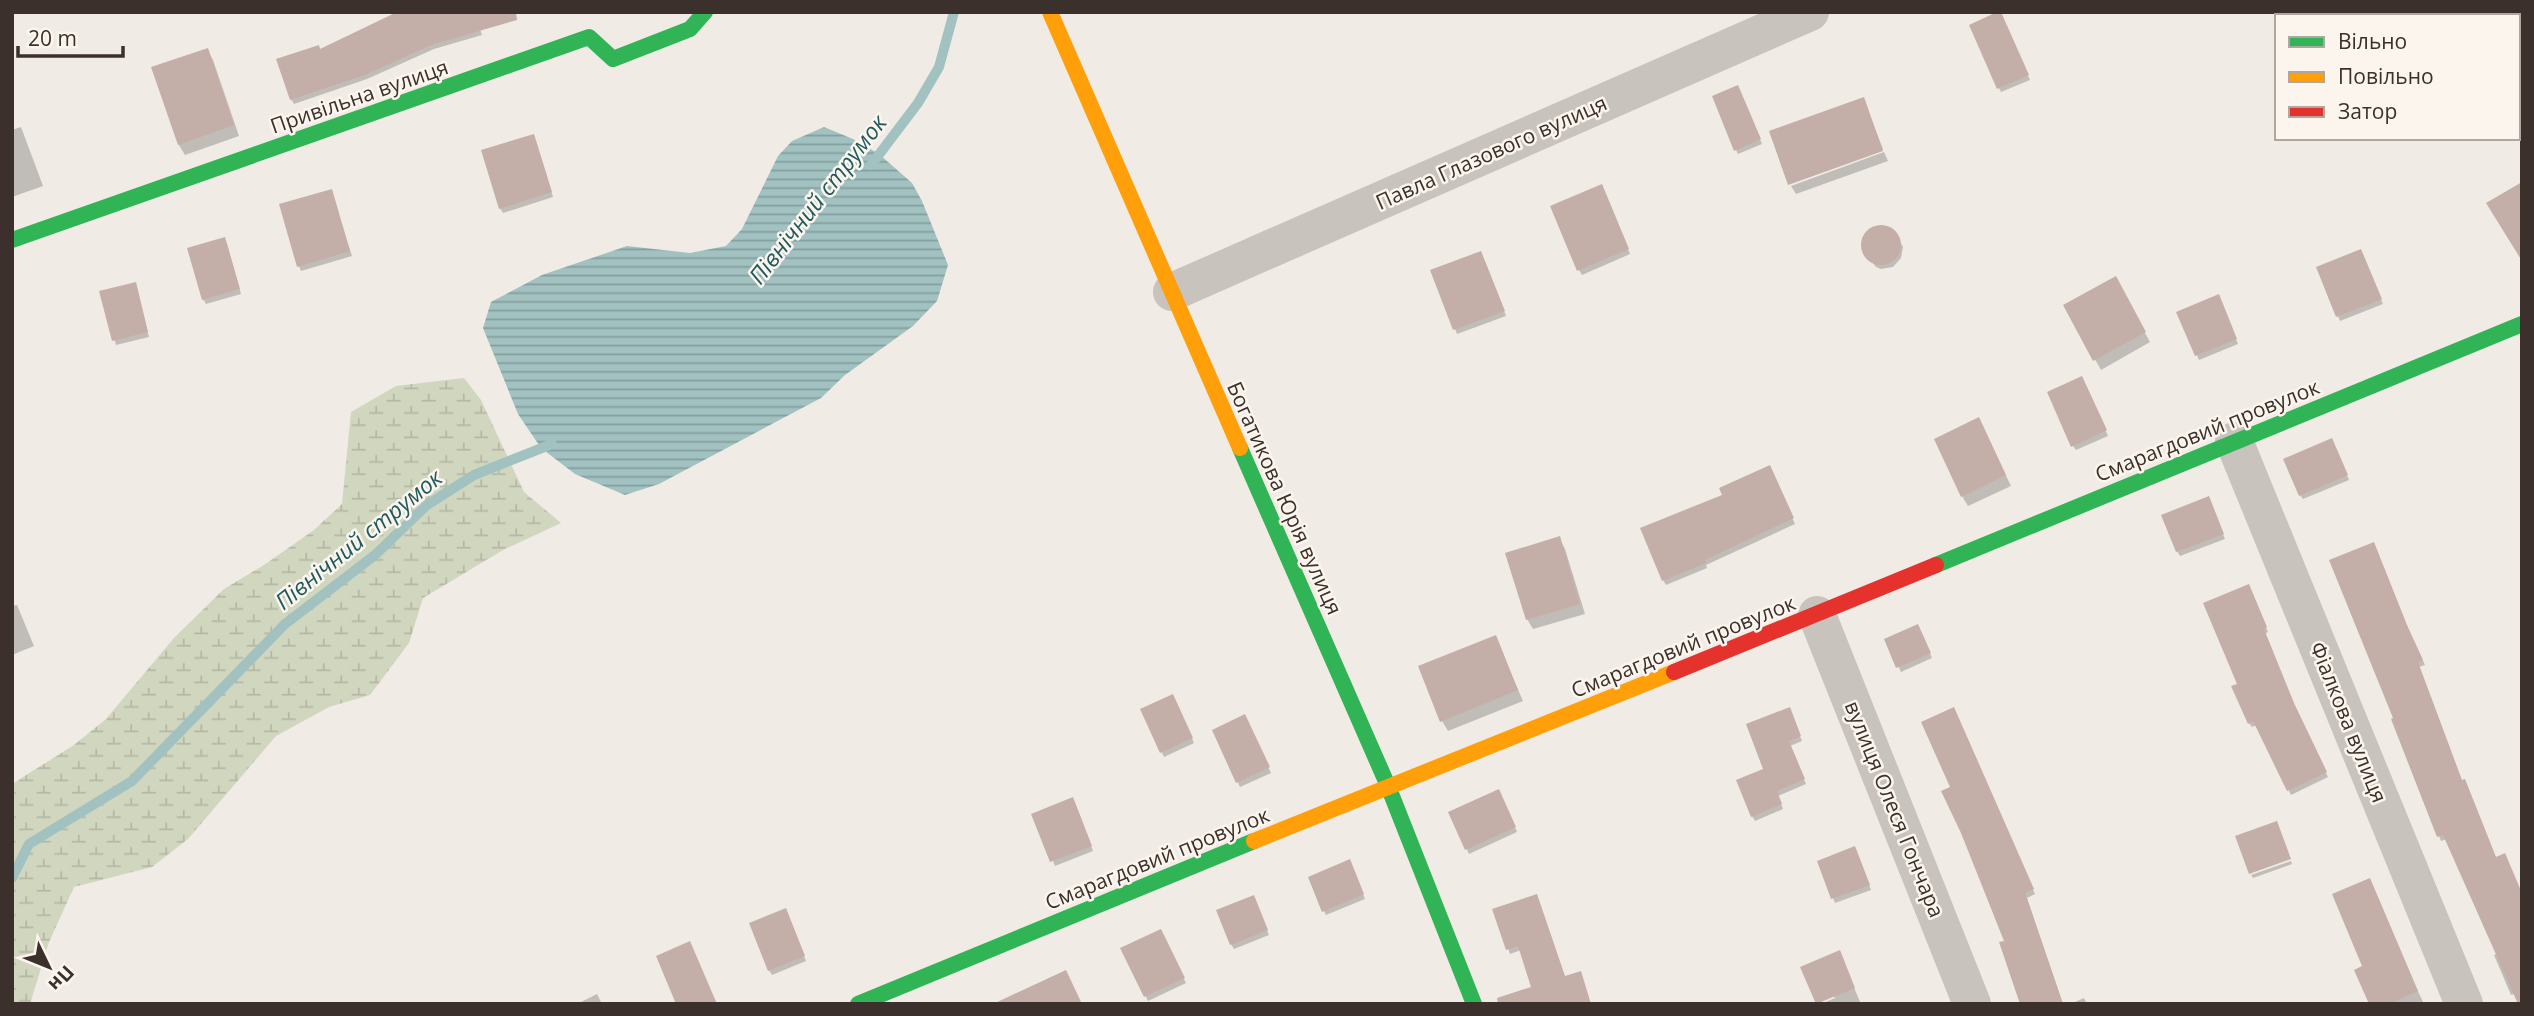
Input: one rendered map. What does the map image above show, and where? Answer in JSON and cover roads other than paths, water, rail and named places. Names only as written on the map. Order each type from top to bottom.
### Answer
[{"type":"street","name":"Привільна вулиця","points":[[12,240],[589,37],[612,59],[690,29],[705,12]]},
{"type":"street","name":"Богатикова Юрія вулиця","points":[[1050,12],[1388,786],[1474,1004]]},
{"type":"street","name":"Павла Глазового вулиця","points":[[1172,292],[1810,12]]},
{"type":"street","name":"Смарагдовий провулок","points":[[858,1004],[1388,786],[1817,615],[2234,440],[2522,324]]},
{"type":"street","name":"Фіалкова вулиця","points":[[2234,440],[2464,1004]]},
{"type":"street","name":"вулиця Олеся Гончара","points":[[1817,615],[1972,1004]]},
{"type":"water","points":[[824,127],[879,154],[912,183],[948,265],[937,301],[913,326],[845,375],[821,398],[659,484],[625,495],[575,474],[541,448],[518,414],[483,328],[491,302],[542,275],[627,246],[690,253],[726,246],[742,229],[778,156],[792,141]]},
{"type":"waterway","name":"Північний струмок","points":[[871,165],[918,103],[939,67],[954,12]]},
{"type":"waterway","name":"Північний струмок","points":[[12,878],[29,844],[132,781],[285,624],[375,555],[427,505],[474,475],[552,444]]}]
